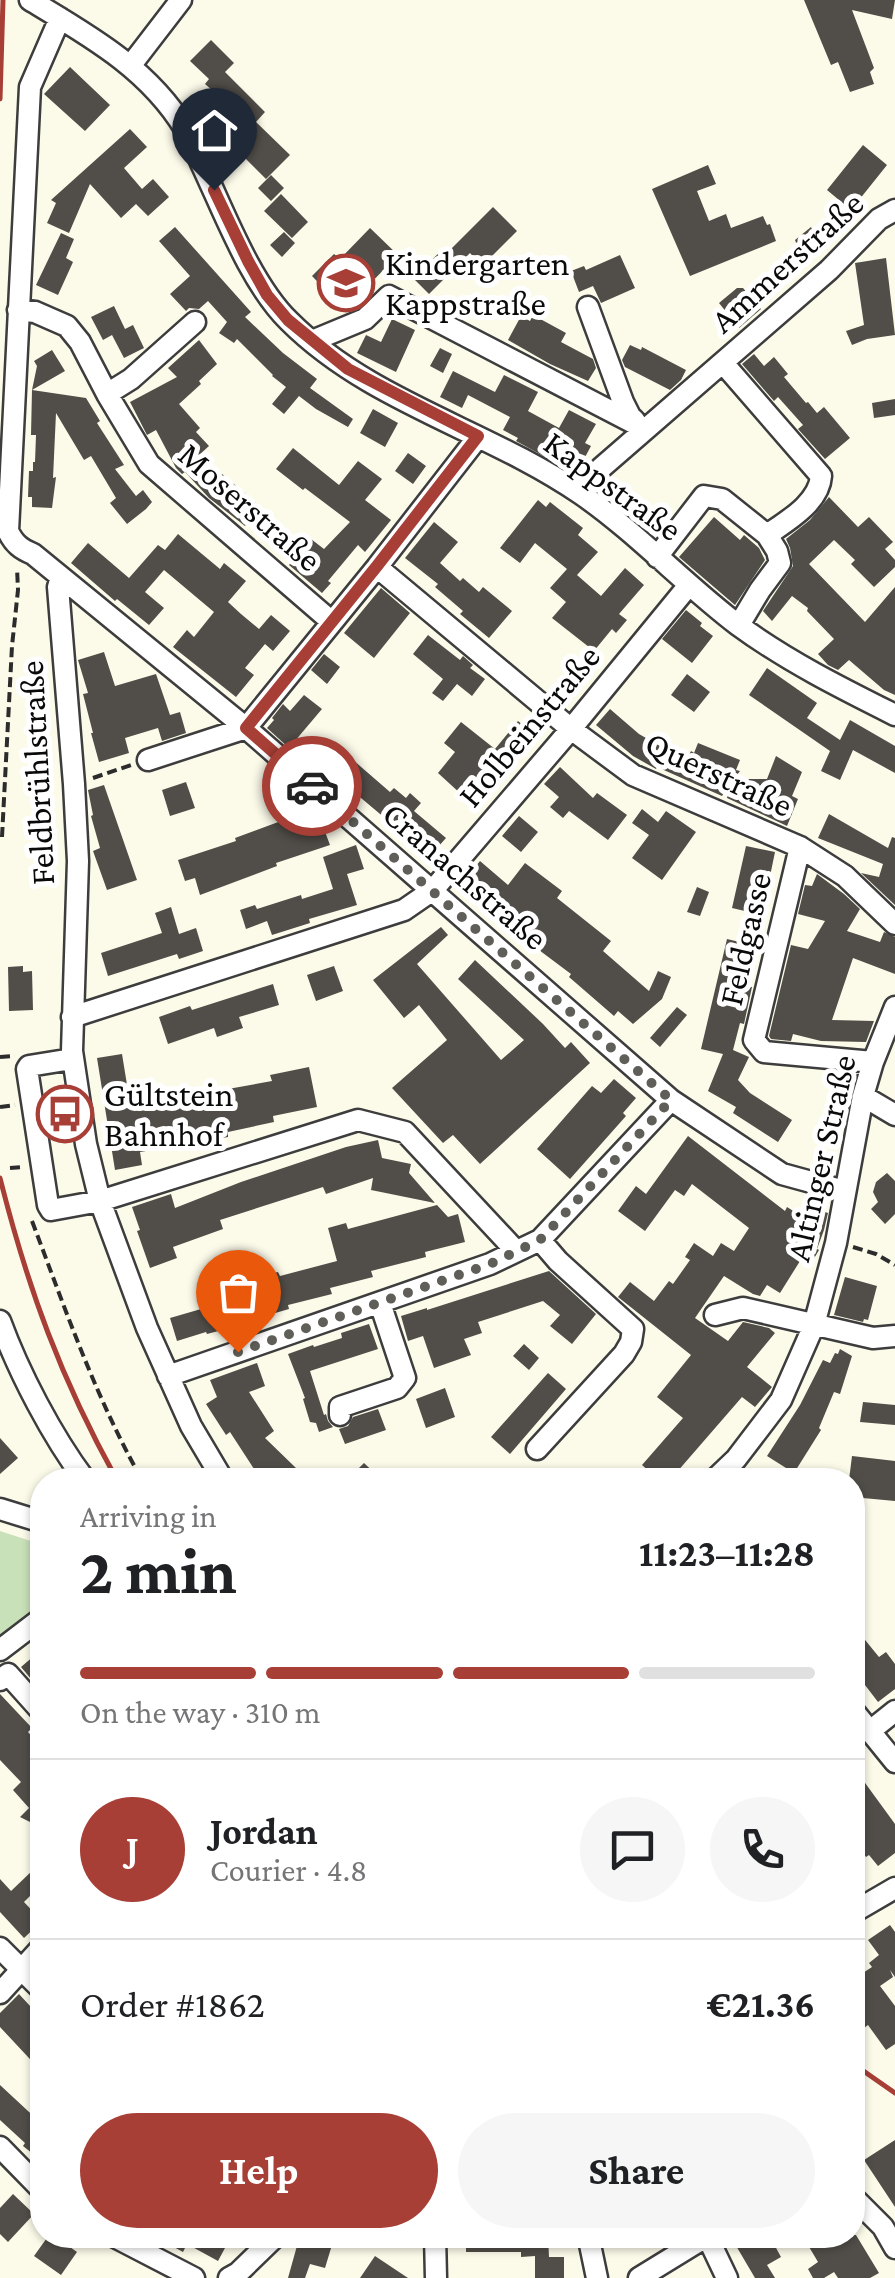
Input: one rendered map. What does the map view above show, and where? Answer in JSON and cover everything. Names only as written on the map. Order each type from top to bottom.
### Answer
[{"type":"street","name":"Kappstraße","points":[[30,0],[100,42],[154,88],[185,129],[267,295],[312,342],[348,369],[519,456],[583,495],[738,625],[811,673],[895,715]]},
{"type":"street","points":[[131,65],[181,0]]},
{"type":"street","points":[[60,18],[30,87],[8,531],[20,549],[33,554],[61,577]]},
{"type":"street","name":"Ammerstraße","points":[[583,495],[601,468],[829,270],[879,219],[895,210]]},
{"type":"street","points":[[312,342],[366,319],[389,296],[644,429]]},
{"type":"street","points":[[588,308],[622,402],[644,429]]},
{"type":"street","name":"Moserstraße","points":[[18,310],[35,312],[68,326],[149,464],[332,622]]},
{"type":"street","points":[[107,394],[131,379],[194,322]]},
{"type":"street","name":"Ammerstraße","points":[[724,363],[821,476],[815,494],[792,518],[767,534]]},
{"type":"street","points":[[148,760],[246,728],[478,436]]},
{"type":"street","points":[[657,557],[704,496],[722,499],[767,534],[780,563],[738,625]]},
{"type":"street","name":"Querstraße","points":[[377,566],[633,775],[800,847],[845,876],[895,924]]},
{"type":"street","name":"Cranachstraße","points":[[61,577],[246,728],[671,1100],[782,1174],[844,1191]]},
{"type":"street","name":"Feldbrühlstraße","points":[[61,577],[58,587],[78,861],[72,1059],[86,1144],[100,1202],[134,1298],[191,1426],[216,1468]]},
{"type":"street","name":"Holbeinstraße","points":[[72,1018],[404,910],[433,890],[689,585]]},
{"type":"street","name":"Feldgasse","points":[[800,847],[754,1040],[764,1052],[873,1062]]},
{"type":"street","name":"Altinger Straße","points":[[727,1468],[781,1400],[814,1325],[836,1242],[863,1096],[895,1007]]},
{"type":"street","points":[[72,1059],[29,1066],[27,1070],[51,1210],[100,1202],[358,1120],[405,1132],[516,1251]]},
{"type":"street","points":[[863,1096],[895,1115]]},
{"type":"street","points":[[168,1376],[490,1264],[540,1240],[671,1100]]},
{"type":"street","points":[[537,1448],[624,1354],[633,1329],[558,1262],[540,1240]]},
{"type":"street","points":[[340,1416],[340,1407],[397,1388],[405,1378],[380,1303]]},
{"type":"street","points":[[715,1314],[743,1308],[873,1338],[895,1336]]},
{"type":"street","points":[[0,1321],[41,1407],[76,1468]]},
{"type":"street","points":[[0,1509],[30,1518]]},
{"type":"street","points":[[0,1650],[30,1627]]},
{"type":"street","points":[[0,1680],[8,1674],[30,1699]]},
{"type":"street","points":[[865,1717],[895,1711]]},
{"type":"street","points":[[865,1726],[895,1762]]},
{"type":"street","points":[[865,1905],[895,1888]]},
{"type":"street","points":[[0,1948],[30,1978]]},
{"type":"street","points":[[0,1994],[30,1961]]},
{"type":"street","points":[[0,2147],[30,2178]]},
{"type":"street","points":[[865,2209],[883,2227],[895,2248]]},
{"type":"street","points":[[136,2248],[194,2278]]},
{"type":"street","points":[[229,2278],[263,2248]]},
{"type":"street","points":[[436,2248],[436,2278]]},
{"type":"street","points":[[590,2248],[596,2278]]},
{"type":"street","points":[[639,2278],[688,2248]]},
{"type":"street","points":[[713,2248],[727,2278]]},
{"type":"path","points":[[2,837],[18,590],[16,562],[20,549]]},
{"type":"path","points":[[74,784],[148,760]]},
{"type":"path","points":[[0,1107],[11,1106]]},
{"type":"path","points":[[10,1168],[20,1167]]},
{"type":"path","points":[[32,1222],[74,1338],[136,1468]]},
{"type":"path","points":[[836,1242],[895,1264]]},
{"type":"green space","points":[[0,1531],[30,1541],[30,1617],[0,1638]]},
{"type":"building","points":[[804,0],[895,0],[892,19],[852,10],[874,68],[870,72],[874,84],[850,92],[838,62],[831,65]]},
{"type":"building","points":[[211,40],[234,63],[225,72],[265,112],[256,122],[290,155],[266,179],[241,154],[245,150],[237,141],[243,136],[214,107],[222,99],[205,84],[209,79],[190,61]]},
{"type":"building","points":[[70,67],[110,105],[85,131],[44,94]]},
{"type":"building","points":[[130,129],[147,147],[124,168],[142,189],[153,179],[169,197],[148,216],[136,204],[121,218],[90,184],[69,233],[47,223],[56,203],[51,200]]},
{"type":"building","points":[[863,145],[887,165],[851,210],[827,190]]},
{"type":"building","points":[[708,165],[716,184],[697,191],[709,221],[726,214],[731,228],[763,216],[776,241],[690,276],[652,189]]},
{"type":"building","points":[[271,175],[284,188],[271,201],[258,188]]},
{"type":"building","points":[[281,194],[308,222],[292,238],[264,211]]},
{"type":"building","points":[[493,207],[517,231],[482,266],[470,253],[429,294],[413,278],[442,250],[446,254]]},
{"type":"building","points":[[175,227],[251,312],[245,317],[317,379],[310,388],[353,419],[348,427],[299,396],[284,414],[272,404],[286,387],[237,339],[234,343],[219,333],[227,322],[208,301],[199,309],[186,311],[170,294],[190,276],[159,241]]},
{"type":"building","points":[[811,227],[820,248],[801,255],[795,240]]},
{"type":"building","points":[[370,228],[398,255],[362,292],[357,287],[340,305],[312,276],[334,254],[340,259]]},
{"type":"building","points":[[284,232],[295,243],[282,257],[270,245]]},
{"type":"building","points":[[61,233],[74,239],[66,258],[73,262],[58,295],[36,285]]},
{"type":"building","points":[[620,255],[635,288],[601,303],[593,286],[579,292],[571,271],[584,266],[586,270]]},
{"type":"building","points":[[886,258],[895,335],[852,345],[846,331],[864,325],[855,263]]},
{"type":"building","points":[[737,288],[743,288],[761,309],[739,328],[719,303]]},
{"type":"building","points":[[114,306],[125,329],[133,325],[144,348],[124,358],[112,335],[103,340],[91,317]]},
{"type":"building","points":[[533,315],[566,333],[561,342],[593,359],[596,368],[588,381],[508,340],[521,316],[530,321]]},
{"type":"building","points":[[392,319],[415,330],[396,372],[357,353],[366,335],[381,342]]},
{"type":"building","points":[[199,340],[217,364],[179,404],[200,428],[196,432],[209,446],[198,456],[218,477],[222,474],[261,507],[245,526],[176,468],[156,430],[147,435],[130,402],[177,377],[168,368]]},
{"type":"building","points":[[630,345],[641,350],[642,347],[686,370],[681,380],[670,390],[625,367],[622,360]]},
{"type":"building","points":[[440,348],[452,354],[443,373],[430,366]]},
{"type":"building","points":[[52,350],[65,371],[32,390],[37,366],[34,361]]},
{"type":"building","points":[[754,354],[764,366],[774,357],[788,374],[784,377],[806,403],[817,413],[824,407],[850,438],[825,459],[798,429],[803,425],[778,397],[774,401],[742,364]]},
{"type":"building","points":[[453,371],[495,392],[504,375],[538,392],[528,411],[559,428],[569,410],[596,424],[585,443],[591,446],[576,474],[503,430],[510,417],[468,395],[462,408],[440,397]]},
{"type":"building","points":[[32,390],[86,398],[124,465],[115,469],[136,496],[143,490],[152,502],[146,509],[127,524],[110,503],[116,498],[91,456],[84,460],[56,413],[52,508],[32,507],[32,497],[28,497],[29,471],[33,471],[35,462],[36,435],[31,435]]},
{"type":"building","points":[[895,399],[895,415],[874,418],[872,403]]},
{"type":"building","points":[[373,409],[398,423],[385,447],[360,433]]},
{"type":"building","points":[[293,448],[339,485],[358,461],[382,479],[365,500],[391,520],[365,552],[358,545],[322,593],[289,565],[311,539],[324,549],[350,522],[276,469]]},
{"type":"building","points":[[408,453],[426,466],[413,484],[395,471]]},
{"type":"building","points":[[829,497],[858,527],[869,517],[893,542],[885,549],[895,560],[895,567],[874,587],[851,564],[855,560],[834,540],[809,564],[865,622],[895,587],[895,695],[849,660],[838,670],[828,665],[818,654],[834,639],[808,608],[792,596],[772,621],[763,611],[793,566],[786,539],[810,520]]},
{"type":"building","points":[[538,500],[546,507],[550,502],[583,528],[578,535],[598,552],[577,575],[601,596],[625,568],[644,585],[619,614],[627,620],[616,633],[612,629],[594,651],[552,618],[566,602],[550,588],[567,569],[535,543],[520,563],[500,548]]},
{"type":"building","points":[[714,517],[740,540],[744,535],[759,548],[765,560],[735,605],[679,557]]},
{"type":"building","points":[[434,522],[458,542],[440,563],[479,592],[483,587],[512,611],[489,638],[460,614],[463,611],[435,587],[438,584],[405,558]]},
{"type":"building","points":[[178,534],[220,569],[224,563],[246,581],[228,602],[241,614],[259,629],[271,615],[290,631],[273,651],[265,644],[245,668],[254,675],[236,697],[173,647],[187,630],[194,637],[214,612],[164,570],[145,592],[164,608],[149,625],[71,563],[88,543],[129,578],[158,545],[165,550]]},
{"type":"building","points":[[381,588],[410,613],[374,658],[344,633]]},
{"type":"building","points":[[686,610],[713,636],[692,663],[662,639]]},
{"type":"building","points":[[428,635],[460,660],[463,656],[473,665],[470,668],[485,679],[472,696],[457,684],[443,701],[432,693],[443,679],[413,654]]},
{"type":"building","points":[[104,652],[115,686],[156,674],[170,715],[180,712],[186,733],[162,741],[158,728],[125,738],[129,753],[99,762],[83,694],[88,693],[78,660]]},
{"type":"building","points":[[324,654],[340,667],[327,684],[311,670]]},
{"type":"building","points":[[767,668],[817,703],[807,718],[840,740],[850,720],[895,746],[895,773],[853,750],[840,780],[821,771],[830,751],[749,695]]},
{"type":"building","points":[[687,674],[710,692],[694,712],[671,695]]},
{"type":"building","points":[[304,695],[322,709],[289,748],[267,728],[283,704],[290,711]]},
{"type":"building","points":[[610,709],[639,734],[686,761],[698,743],[740,760],[736,770],[740,771],[734,779],[767,779],[776,756],[802,772],[792,796],[798,799],[787,826],[727,798],[730,784],[722,796],[633,756],[596,725]]},
{"type":"building","points":[[518,721],[534,734],[474,806],[438,773],[455,752],[444,743],[461,722],[495,749]]},
{"type":"building","points":[[330,740],[390,792],[394,788],[406,798],[410,793],[421,803],[414,811],[446,838],[430,856],[313,761]]},
{"type":"building","points":[[560,767],[593,798],[597,793],[627,815],[608,840],[569,811],[563,818],[550,807],[559,797],[544,784]]},
{"type":"building","points":[[186,782],[195,808],[170,816],[162,790]]},
{"type":"building","points":[[104,785],[137,880],[107,890],[93,851],[100,848],[88,790]]},
{"type":"building","points":[[316,808],[330,845],[200,895],[195,878],[185,881],[178,860]]},
{"type":"building","points":[[642,809],[658,822],[666,811],[696,832],[662,880],[632,858],[649,835],[632,823]]},
{"type":"building","points":[[829,814],[888,848],[892,837],[895,838],[895,905],[861,873],[879,877],[883,864],[818,838]]},
{"type":"building","points":[[519,816],[538,832],[521,852],[502,836]]},
{"type":"building","points":[[356,845],[364,869],[347,874],[357,905],[272,935],[267,921],[246,929],[240,910],[333,889],[323,857]]},
{"type":"building","points":[[746,846],[775,852],[762,915],[732,908]]},
{"type":"building","points":[[480,861],[508,885],[525,863],[562,891],[557,898],[611,941],[603,951],[649,991],[658,971],[671,977],[662,999],[633,1024],[618,1011],[614,1016],[569,977],[571,974],[461,884]]},
{"type":"building","points":[[817,874],[860,909],[847,931],[880,942],[884,932],[895,937],[895,974],[853,958],[832,1020],[874,1021],[866,1042],[821,1041],[793,1034],[791,1041],[769,1036],[791,945],[808,949],[825,921],[798,914],[805,885],[812,886]]},
{"type":"building","points":[[697,887],[709,892],[700,916],[687,912]]},
{"type":"building","points":[[171,907],[179,934],[196,928],[203,951],[179,959],[177,954],[108,976],[101,953],[162,933],[155,913]]},
{"type":"building","points":[[441,927],[448,935],[417,964],[501,1060],[524,1040],[458,979],[475,960],[565,1048],[571,1042],[590,1063],[480,1164],[453,1135],[443,1143],[392,1088],[447,1040],[419,1005],[404,1018],[373,980]]},
{"type":"building","points":[[727,939],[756,946],[744,1024],[740,1023],[733,1050],[749,1057],[738,1080],[750,1093],[792,1120],[778,1142],[733,1113],[736,1107],[708,1091],[723,1054],[701,1049]]},
{"type":"building","points":[[23,966],[23,972],[32,971],[33,1010],[9,1011],[8,967]]},
{"type":"building","points":[[334,966],[343,991],[316,1001],[307,975]]},
{"type":"building","points":[[273,984],[279,1005],[239,1017],[243,1028],[217,1037],[214,1028],[168,1044],[159,1017]]},
{"type":"building","points":[[677,1007],[687,1015],[660,1047],[650,1038]]},
{"type":"building","points":[[122,1054],[130,1103],[161,1097],[162,1102],[196,1097],[197,1107],[230,1101],[228,1089],[272,1081],[270,1075],[309,1067],[317,1107],[273,1116],[274,1122],[228,1132],[228,1137],[204,1141],[203,1136],[169,1142],[170,1147],[140,1152],[142,1165],[115,1170],[97,1058]]},
{"type":"building","points":[[614,1079],[636,1098],[623,1113],[626,1116],[570,1179],[537,1149],[592,1086],[601,1093]]},
{"type":"building","points":[[688,1136],[785,1211],[787,1207],[806,1219],[811,1207],[828,1213],[819,1250],[809,1267],[800,1261],[780,1293],[767,1285],[760,1296],[753,1294],[724,1276],[695,1318],[728,1341],[743,1322],[775,1333],[747,1367],[772,1387],[755,1407],[742,1397],[680,1468],[642,1465],[683,1418],[657,1397],[691,1355],[618,1297],[630,1282],[654,1301],[669,1281],[673,1284],[690,1260],[685,1257],[694,1243],[713,1256],[721,1243],[734,1251],[749,1228],[692,1184],[684,1196],[675,1190],[645,1231],[618,1211],[636,1186],[646,1194]]},
{"type":"building","points":[[378,1140],[382,1158],[411,1164],[409,1173],[435,1203],[371,1190],[373,1178],[326,1194],[323,1187],[220,1220],[223,1229],[173,1247],[177,1258],[150,1268],[132,1207],[171,1194],[175,1208],[241,1182]]},
{"type":"building","points":[[887,1173],[895,1181],[895,1214],[885,1224],[871,1209],[878,1202],[873,1192],[876,1182]]},
{"type":"building","points":[[437,1205],[448,1217],[458,1214],[465,1242],[371,1271],[373,1277],[330,1288],[332,1294],[288,1305],[289,1309],[258,1318],[260,1323],[177,1341],[170,1318],[208,1307],[200,1276],[257,1257],[261,1276],[278,1272],[280,1276],[337,1261],[328,1228],[346,1223],[348,1229]]},
{"type":"building","points":[[549,1271],[596,1314],[572,1344],[550,1326],[560,1315],[543,1301],[478,1322],[482,1333],[464,1339],[471,1355],[434,1368],[423,1336],[408,1341],[401,1316]]},
{"type":"building","points":[[845,1277],[877,1286],[868,1320],[834,1315]]},
{"type":"building","points":[[369,1324],[378,1349],[310,1371],[324,1415],[333,1427],[319,1432],[316,1423],[310,1422],[288,1354],[342,1338],[341,1333]]},
{"type":"building","points":[[524,1344],[539,1358],[529,1370],[513,1356]]},
{"type":"building","points":[[840,1349],[852,1356],[840,1394],[834,1392],[821,1430],[797,1468],[786,1468],[767,1456],[823,1360],[830,1363]]},
{"type":"building","points":[[257,1363],[265,1386],[249,1392],[274,1431],[265,1438],[296,1468],[253,1468],[206,1404],[217,1397],[210,1380]]},
{"type":"building","points":[[548,1373],[566,1389],[510,1454],[491,1437]]},
{"type":"building","points":[[445,1388],[455,1417],[426,1428],[416,1399]]},
{"type":"building","points":[[863,1402],[895,1405],[895,1425],[860,1422]]},
{"type":"building","points":[[378,1409],[386,1430],[345,1444],[339,1429],[348,1426],[353,1417]]},
{"type":"building","points":[[0,1438],[18,1458],[0,1474]]},
{"type":"building","points":[[852,1456],[895,1461],[895,1501],[865,1498],[865,1468],[850,1468]]},
{"type":"building","points":[[865,1640],[879,1657],[886,1652],[895,1664],[895,1689],[878,1702],[865,1685]]},
{"type":"building","points":[[30,1659],[30,1678],[21,1667]]},
{"type":"building","points":[[0,1694],[30,1726],[30,1822],[20,1817],[29,1808],[13,1790],[21,1782],[0,1760]]},
{"type":"building","points":[[865,1783],[895,1824],[895,1853],[878,1866],[869,1855],[866,1857]]},
{"type":"building","points":[[30,1873],[30,1896],[24,1902],[30,1908],[30,1932],[24,1938],[0,1912],[0,1879],[11,1891]]},
{"type":"building","points":[[890,1925],[895,1932],[895,1977],[890,1970],[893,1977],[880,1986],[895,2006],[895,2044],[886,2050],[868,2025],[865,2027],[865,1972],[879,1955],[868,1940]]},
{"type":"building","points":[[19,1994],[30,2006],[30,2059],[0,2027],[0,2013]]},
{"type":"building","points":[[0,2085],[30,2113],[30,2152],[23,2146],[25,2143],[0,2120]]},
{"type":"building","points":[[895,2140],[895,2207],[865,2162]]},
{"type":"building","points":[[13,2194],[30,2210],[30,2218],[8,2242],[0,2234],[0,2208]]},
{"type":"building","points":[[40,2248],[71,2248],[77,2252],[61,2275],[34,2256]]},
{"type":"building","points":[[194,2248],[225,2248],[218,2261]]},
{"type":"building","points":[[296,2248],[331,2248],[325,2268],[310,2264],[305,2278],[288,2278]]},
{"type":"building","points":[[466,2248],[549,2248],[549,2257],[564,2257],[564,2278],[535,2278],[535,2256],[521,2257],[521,2252],[466,2252]]},
{"type":"building","points":[[737,2248],[776,2248],[781,2257],[767,2265],[775,2278],[755,2278]]},
{"type":"building","points":[[810,2248],[864,2248],[879,2273],[870,2278],[838,2278],[834,2272],[824,2278],[813,2278],[808,2269],[818,2262]]},
{"type":"building","points":[[375,2256],[408,2278],[360,2278]]},
{"type":"railway","points":[[0,99],[3,0]]},
{"type":"railway","points":[[0,1178],[48,1333],[111,1468]]},
{"type":"railway","points":[[865,2072],[895,2093]]},
{"type":"way so far","points":[[238,1352],[490,1264],[540,1240],[671,1100],[312,786]]},
{"type":"place","name":"Kindergarten Kappstraße","points":[[346,283]]},
{"type":"place","name":"Gültstein Bahnhof","points":[[65,1114]]},
{"type":"route","points":[[214,190],[267,295],[288,320],[348,369],[478,436],[246,728],[312,786]]}]
